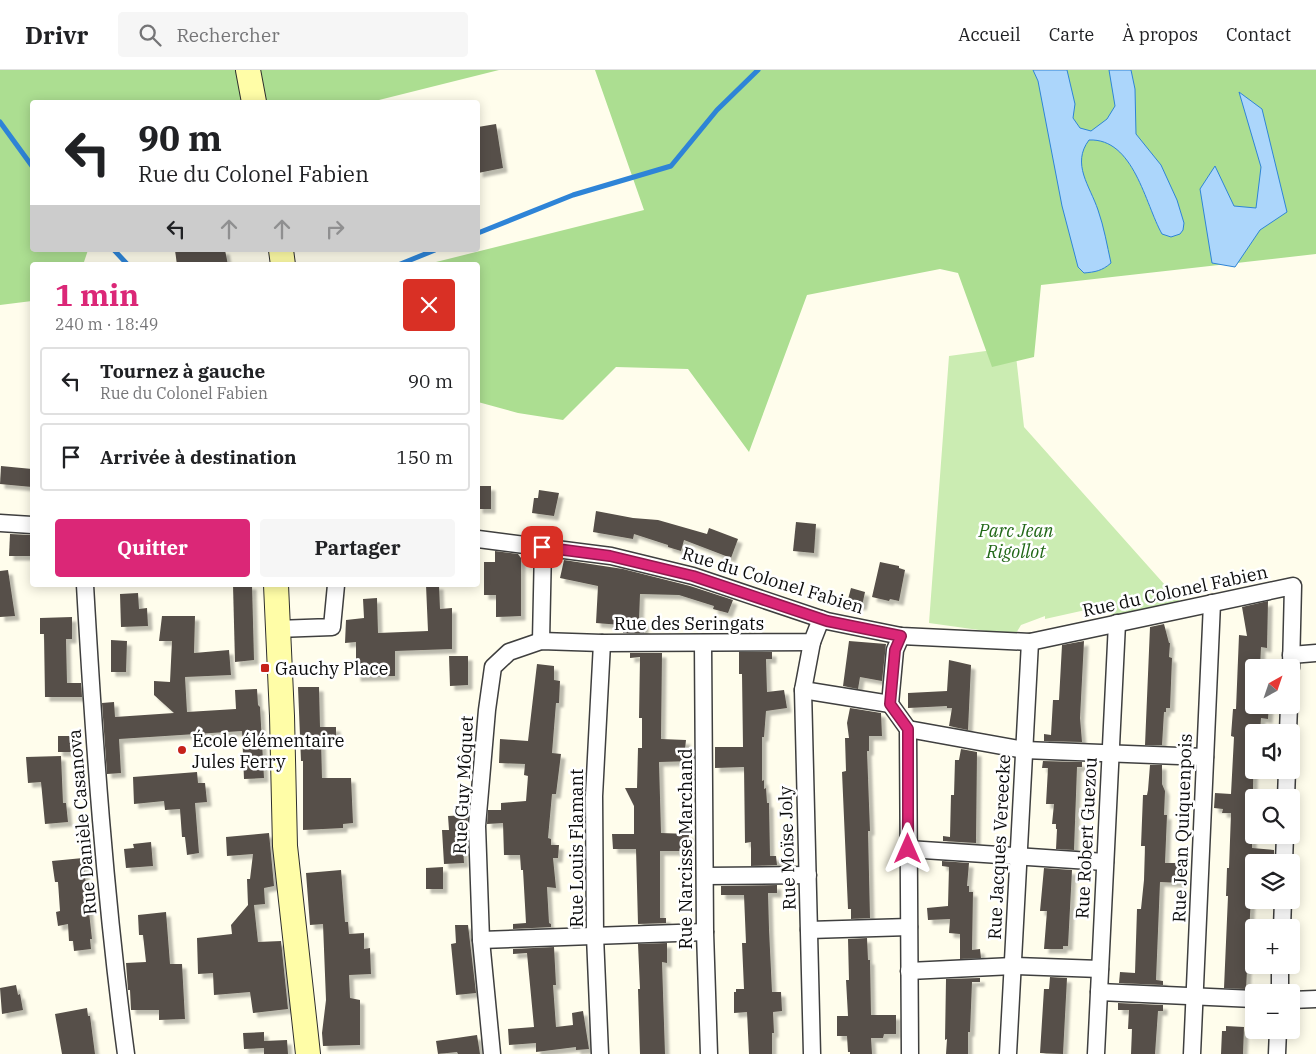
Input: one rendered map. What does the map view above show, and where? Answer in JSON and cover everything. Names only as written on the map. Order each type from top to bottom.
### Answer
[{"type":"main road","points":[[248,70],[254,100]]},
{"type":"main road","points":[[276,587],[285,846],[308,1054]]},
{"type":"street","points":[[0,523],[30,524]]},
{"type":"street","name":"Rue du Colonel Fabien","points":[[480,540],[610,556],[693,576],[820,619],[901,636],[1030,642],[1294,586],[1291,659]]},
{"type":"street","points":[[541,641],[542,547]]},
{"type":"street","name":"Rue Danièle Casanova","points":[[84,587],[95,754],[116,984],[126,1054]]},
{"type":"street","points":[[277,629],[332,627],[336,587]]},
{"type":"street","name":"Rue Jean Quiquenpois","points":[[1192,1054],[1212,603]]},
{"type":"street","points":[[812,642],[820,619]]},
{"type":"street","name":"Rue Robert Guezou","points":[[1096,1054],[1117,623]]},
{"type":"street","points":[[901,636],[895,650],[890,704],[908,729],[910,1054]]},
{"type":"street","name":"Rue des Seringats","points":[[541,641],[602,643],[812,642]]},
{"type":"street","name":"Rue Guy Môquet","points":[[492,1054],[482,940],[476,826],[487,710],[493,667],[509,652],[541,641]]},
{"type":"street","name":"Rue Moïse Joly","points":[[812,642],[803,690],[812,1054]]},
{"type":"street","name":"Rue Jacques Vereecke","points":[[1008,1054],[1030,642]]},
{"type":"street","name":"Rue Louis Flamant","points":[[600,1054],[595,936],[594,796],[602,643]]},
{"type":"street","name":"Rue Narcisse Marchand","points":[[703,643],[705,932],[709,1054]]},
{"type":"street","points":[[1297,659],[1316,653]]},
{"type":"street","points":[[803,690],[890,704]]},
{"type":"street","points":[[908,729],[1024,750],[1206,757]]},
{"type":"street","points":[[908,849],[1105,862]]},
{"type":"street","points":[[705,876],[808,875]]},
{"type":"street","points":[[809,930],[909,927]]},
{"type":"street","points":[[482,940],[705,932]]},
{"type":"street","points":[[909,970],[1013,966],[1100,969]]},
{"type":"street","points":[[1099,992],[1245,999]]},
{"type":"street","points":[[1300,1000],[1316,999]]},
{"type":"street","points":[[1278,1039],[1278,1054]]},
{"type":"green space","points":[[0,70],[499,70],[379,100],[30,100],[30,252],[87,252],[84,262],[30,262],[30,301],[0,305]]},
{"type":"green space","points":[[595,70],[1316,70],[1316,254],[1041,285],[1034,357],[992,367],[958,273],[940,269],[807,295],[749,452],[688,369],[616,367],[563,420],[518,413],[480,403],[480,262],[436,262],[644,210]]},
{"type":"green space","name":"Parc Jean Rigollot","points":[[1015,347],[1024,427],[1181,603],[1112,619],[1108,605],[1045,619],[1045,616],[1021,625],[1015,635],[929,623],[949,356]]},
{"type":"water","points":[[1033,70],[1067,70],[1075,104],[1073,118],[1080,128],[1091,131],[1107,119],[1115,106],[1109,70],[1131,70],[1135,89],[1136,134],[1161,165],[1177,200],[1184,223],[1180,234],[1171,237],[1162,234],[1136,175],[1117,150],[1104,142],[1089,140],[1084,149],[1082,166],[1100,216],[1111,263],[1095,272],[1088,273],[1084,273],[1078,267],[1062,206],[1038,81]]},
{"type":"water","points":[[1239,92],[1262,109],[1287,212],[1260,230],[1235,267],[1212,263],[1200,189],[1215,166],[1234,206],[1256,208],[1261,167]]},
{"type":"building","points":[[496,124],[503,168],[480,173],[480,127]]},
{"type":"building","points":[[175,252],[225,252],[227,262],[177,262]]},
{"type":"building","points":[[1,466],[30,469],[30,487],[0,484]]},
{"type":"building","points":[[480,486],[491,486],[491,509],[480,509]]},
{"type":"building","points":[[539,490],[559,493],[554,516],[532,513],[534,498],[538,498]]},
{"type":"building","points":[[596,511],[633,518],[658,520],[707,534],[709,528],[738,539],[731,558],[684,540],[681,551],[634,534],[633,539],[593,532]]},
{"type":"building","points":[[796,522],[816,524],[814,553],[793,551]]},
{"type":"building","points":[[10,534],[30,535],[30,556],[9,556]]},
{"type":"building","points":[[495,551],[518,554],[521,558],[521,616],[496,617],[496,595],[484,595],[484,562],[495,562]]},
{"type":"building","points":[[564,560],[623,569],[690,586],[733,600],[728,613],[713,609],[714,606],[679,595],[640,594],[639,621],[644,622],[644,633],[623,633],[621,625],[596,623],[598,586],[560,578]]},
{"type":"building","points":[[880,562],[899,566],[899,568],[905,570],[899,601],[872,597]]},
{"type":"building","points":[[8,570],[15,616],[0,617],[0,571]]},
{"type":"building","points":[[233,587],[252,587],[254,660],[235,662]]},
{"type":"building","points":[[426,587],[439,587],[440,609],[452,608],[452,649],[395,651],[395,676],[356,677],[356,642],[345,643],[346,620],[364,618],[363,599],[377,598],[378,633],[428,631]]},
{"type":"building","points":[[851,588],[865,592],[862,606],[847,603]]},
{"type":"building","points":[[138,593],[139,609],[147,608],[148,626],[121,627],[120,594]]},
{"type":"building","points":[[1268,601],[1267,648],[1261,647],[1260,659],[1245,659],[1245,714],[1268,714],[1268,719],[1261,718],[1261,724],[1245,724],[1245,779],[1253,779],[1253,789],[1245,789],[1245,844],[1252,844],[1252,848],[1274,850],[1274,854],[1245,854],[1245,909],[1250,909],[1250,919],[1245,919],[1245,974],[1247,974],[1245,989],[1224,988],[1228,896],[1226,896],[1227,868],[1229,868],[1231,813],[1222,813],[1223,809],[1214,808],[1215,793],[1231,794],[1234,737],[1231,736],[1233,709],[1236,709],[1239,635],[1247,636],[1242,607]]},
{"type":"building","points":[[162,616],[195,616],[194,653],[229,650],[231,675],[185,677],[187,712],[236,709],[235,690],[257,689],[258,705],[260,707],[264,778],[244,779],[242,731],[119,739],[121,773],[107,774],[102,703],[114,702],[115,717],[174,713],[154,695],[154,681],[170,682],[172,641],[159,641]]},
{"type":"building","points":[[72,617],[72,639],[66,639],[67,683],[81,683],[82,697],[45,697],[44,634],[40,634],[40,618]]},
{"type":"building","points":[[1164,624],[1170,643],[1169,657],[1172,658],[1170,708],[1166,708],[1166,712],[1164,712],[1162,745],[1145,745],[1150,627]]},
{"type":"building","points":[[111,640],[127,641],[126,672],[111,672]]},
{"type":"building","points":[[849,641],[886,644],[882,681],[860,677],[858,689],[843,686]]},
{"type":"building","points":[[1084,641],[1080,718],[1082,742],[1044,741],[1044,734],[1051,735],[1053,700],[1059,700],[1062,645]]},
{"type":"building","points":[[739,652],[772,652],[772,659],[766,659],[767,692],[784,690],[787,708],[766,711],[764,737],[762,737],[762,781],[764,780],[767,803],[769,803],[770,856],[776,856],[777,865],[751,866],[751,842],[745,843],[744,767],[715,768],[715,747],[743,747],[742,674],[739,674]]},
{"type":"building","points":[[630,653],[662,653],[661,739],[686,740],[685,749],[694,750],[694,761],[659,762],[661,833],[689,834],[688,851],[660,851],[660,918],[666,918],[666,923],[638,924],[636,849],[613,849],[612,834],[634,834],[634,806],[625,788],[637,788],[638,748],[642,748],[642,718],[639,718],[640,657],[630,658]]},
{"type":"building","points":[[449,656],[468,656],[468,685],[450,686]]},
{"type":"building","points":[[949,660],[971,665],[968,730],[949,726],[952,708],[947,708],[947,706],[908,708],[908,693],[947,691]]},
{"type":"building","points":[[537,664],[554,666],[554,680],[560,681],[559,703],[556,703],[552,753],[561,754],[556,794],[552,794],[548,838],[551,839],[551,845],[559,845],[558,858],[553,858],[556,888],[547,887],[549,923],[551,927],[513,929],[513,924],[526,923],[523,870],[521,870],[520,855],[504,855],[503,823],[487,824],[488,810],[501,810],[501,803],[526,801],[528,776],[524,775],[525,764],[499,763],[500,739],[528,741]]},
{"type":"building","points":[[298,687],[319,687],[320,727],[336,727],[336,740],[321,740],[322,778],[351,778],[353,823],[343,824],[343,828],[303,830],[303,761],[301,761]]},
{"type":"building","points":[[850,708],[881,713],[882,736],[869,736],[869,751],[867,751],[870,831],[868,831],[870,918],[851,919],[851,909],[848,909],[842,772],[846,771],[845,738],[849,738],[847,723]]},
{"type":"building","points":[[58,736],[75,736],[75,752],[58,752]]},
{"type":"building","points":[[961,749],[977,752],[976,843],[943,841],[943,836],[950,837],[951,795],[954,795],[955,760],[959,760]]},
{"type":"building","points":[[61,756],[63,803],[66,803],[68,822],[45,824],[41,782],[28,783],[26,757]]},
{"type":"building","points":[[1043,761],[1082,762],[1082,767],[1077,767],[1074,850],[1056,849],[1057,829],[1056,824],[1052,824],[1054,804],[1046,804],[1048,768],[1042,768]]},
{"type":"building","points":[[1150,765],[1162,765],[1162,784],[1165,791],[1164,815],[1167,815],[1165,863],[1183,863],[1182,883],[1160,882],[1156,980],[1163,981],[1163,985],[1119,983],[1120,972],[1135,973],[1137,909],[1141,909],[1144,880],[1145,846],[1141,846],[1143,795],[1147,795]]},
{"type":"building","points":[[197,772],[198,783],[205,783],[207,802],[195,803],[199,853],[187,855],[185,837],[182,837],[180,809],[165,810],[164,801],[134,804],[133,777]]},
{"type":"building","points":[[468,815],[467,829],[462,829],[464,863],[444,864],[442,830],[449,830],[448,816]]},
{"type":"building","points":[[269,833],[274,886],[264,888],[265,904],[254,905],[258,942],[281,941],[288,1009],[253,1013],[250,992],[214,995],[213,973],[198,974],[197,938],[232,934],[231,925],[248,905],[247,879],[250,879],[253,854],[227,856],[226,837]]},
{"type":"building","points":[[151,842],[153,866],[126,868],[124,849],[134,848],[133,844]]},
{"type":"building","points":[[83,858],[92,939],[90,939],[91,949],[74,951],[73,941],[69,941],[68,924],[58,926],[56,912],[60,911],[58,882],[55,882],[52,861]]},
{"type":"building","points":[[942,861],[969,863],[967,886],[969,886],[969,892],[973,892],[972,950],[980,949],[981,958],[960,959],[960,934],[949,933],[950,919],[928,920],[927,908],[948,906],[949,867],[942,866]]},
{"type":"building","points":[[443,867],[443,889],[426,889],[426,868]]},
{"type":"building","points":[[1044,868],[1072,870],[1068,946],[1063,946],[1063,949],[1044,949],[1047,911],[1040,911]]},
{"type":"building","points":[[341,870],[345,922],[348,922],[349,934],[364,933],[364,949],[370,948],[371,974],[349,975],[350,998],[360,1000],[360,1045],[323,1046],[322,1033],[326,1000],[323,924],[310,925],[306,873]]},
{"type":"building","points":[[777,885],[777,893],[768,893],[769,929],[772,992],[781,992],[782,1011],[773,1012],[772,1054],[749,1054],[747,1012],[734,1013],[734,992],[736,992],[736,989],[744,989],[742,943],[746,943],[744,895],[721,895],[721,886]]},
{"type":"building","points":[[166,912],[170,964],[182,964],[185,1019],[159,1020],[159,1010],[131,1010],[126,963],[146,962],[143,935],[139,935],[138,915]]},
{"type":"building","points":[[455,925],[468,925],[476,993],[456,995],[451,944],[456,943]]},
{"type":"building","points":[[867,938],[868,960],[870,960],[871,1015],[896,1015],[896,1034],[884,1034],[883,1038],[871,1038],[872,1054],[850,1054],[848,1052],[847,1036],[837,1036],[837,1016],[848,1016],[846,980],[849,980],[848,939]]},
{"type":"building","points":[[667,943],[667,963],[662,962],[665,1054],[640,1054],[638,944]]},
{"type":"building","points":[[554,947],[556,985],[553,985],[556,1027],[573,1025],[572,1013],[583,1011],[589,1049],[576,1050],[576,1047],[536,1052],[536,1043],[509,1045],[508,1029],[534,1027],[527,953],[513,954],[513,949]]},
{"type":"building","points":[[1050,977],[1067,978],[1063,1054],[1040,1053],[1044,989],[1049,989]]},
{"type":"building","points":[[980,978],[980,982],[972,982],[968,1054],[946,1054],[946,979]]},
{"type":"building","points":[[16,985],[23,1010],[2,1014],[0,988]]},
{"type":"building","points":[[1118,1003],[1163,1005],[1163,1011],[1158,1011],[1155,1054],[1131,1054],[1132,1029],[1128,1029],[1129,1010],[1118,1010]]},
{"type":"building","points":[[87,1008],[88,1016],[90,1016],[95,1054],[62,1054],[55,1014]]},
{"type":"building","points":[[1226,1026],[1244,1027],[1243,1054],[1221,1054],[1222,1031],[1226,1031]]},
{"type":"building","points":[[264,1032],[264,1041],[287,1040],[288,1054],[264,1054],[264,1048],[244,1049],[243,1033]]},
{"type":"building","points":[[477,1035],[480,1054],[458,1054],[457,1052],[438,1054],[436,1041]]},
{"type":"waterway","points":[[480,232],[573,195],[671,166],[717,110],[758,70]]},
{"type":"waterway","points":[[0,122],[30,163]]},
{"type":"waterway","points":[[116,252],[125,262]]},
{"type":"waterway","points":[[405,262],[430,252]]},
{"type":"place","name":"Gauchy Place","points":[[265,668]]},
{"type":"place","name":"École élémentaire Jules Ferry","points":[[182,750]]},
{"type":"route","points":[[542,547],[610,556],[693,576],[827,621],[901,636],[895,650],[890,704],[908,729],[908,849]]}]
